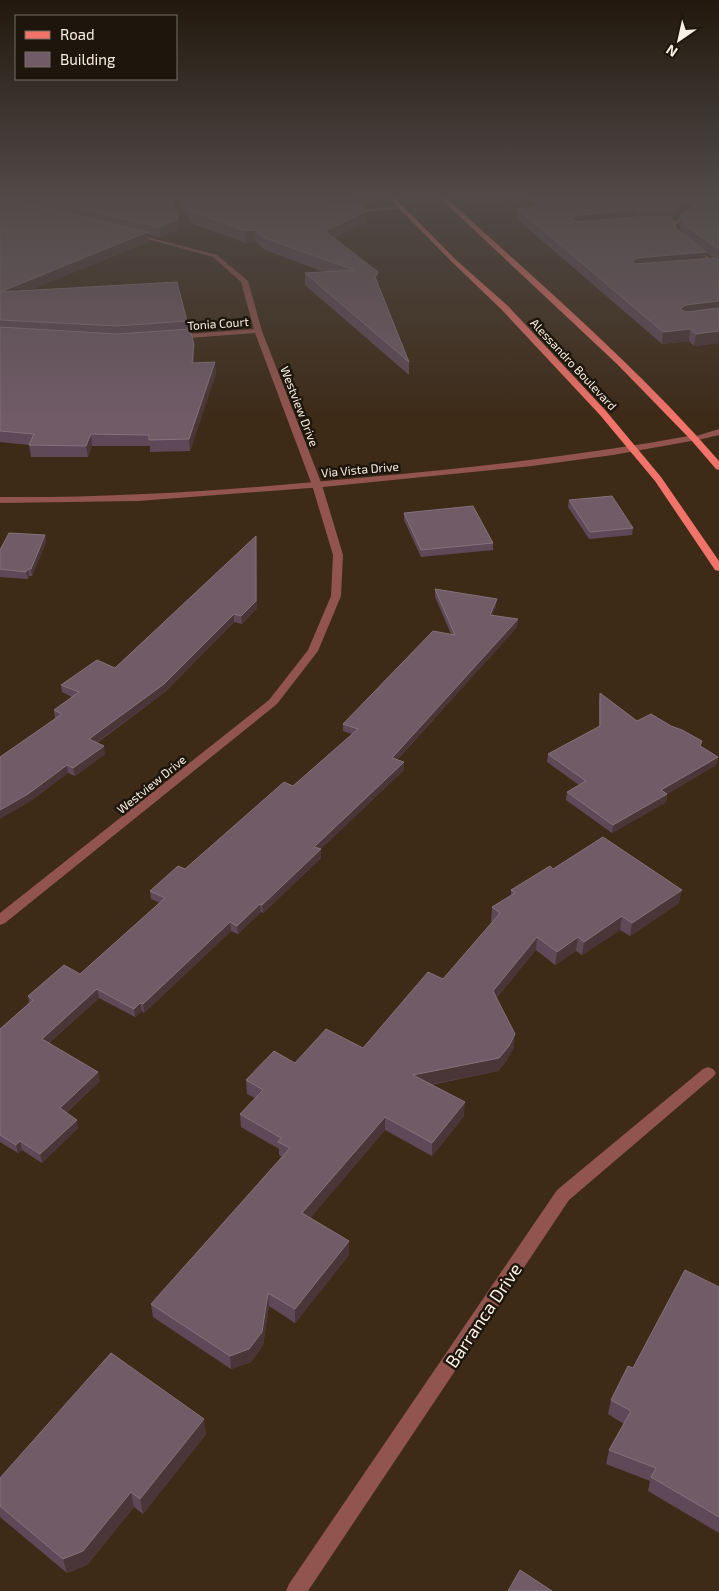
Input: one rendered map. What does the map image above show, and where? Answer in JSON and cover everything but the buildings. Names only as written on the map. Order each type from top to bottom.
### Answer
[{"type":"main road","name":"Alessandro Boulevard","points":[[464,270],[511,315],[603,413],[658,479],[719,568]]},
{"type":"main road","name":"Alessandro Boulevard","points":[[521,270],[620,362],[694,438],[719,467]]},
{"type":"street","name":"Westview Drive","points":[[0,920],[273,702],[313,652],[336,596],[338,555],[317,485],[258,331],[244,281],[232,270]]},
{"type":"street","name":"Tonia Court","points":[[165,338],[258,331]]},
{"type":"street","name":"Via Vista Drive","points":[[0,500],[137,500],[497,468],[634,450],[719,432]]},
{"type":"street","name":"Barranca Drive","points":[[296,1591],[563,1195],[708,1073]]}]
